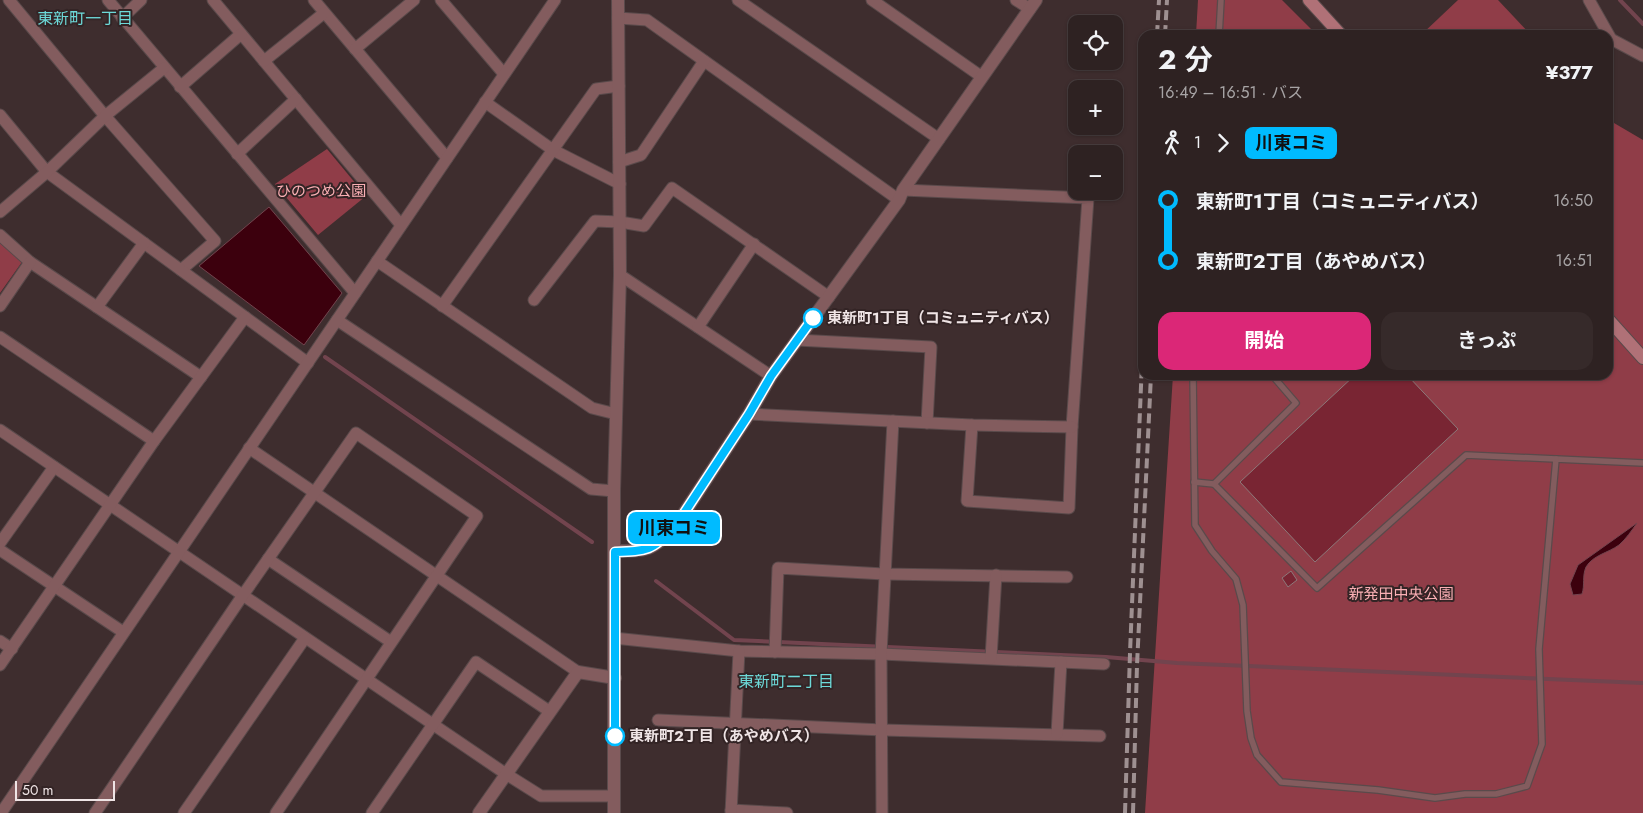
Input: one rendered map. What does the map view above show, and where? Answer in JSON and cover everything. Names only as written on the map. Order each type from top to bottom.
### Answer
[{"type":"main road","points":[[1309,0],[1336,30]]},
{"type":"main road","points":[[1613,325],[1643,358]]},
{"type":"street","points":[[9,0],[105,116],[215,241],[181,270]]},
{"type":"street","points":[[108,0],[355,293]]},
{"type":"street","points":[[122,18],[141,0]]},
{"type":"street","points":[[212,0],[401,225]]},
{"type":"street","points":[[314,0],[447,158]]},
{"type":"street","points":[[355,49],[414,0]]},
{"type":"street","points":[[441,0],[504,74]]},
{"type":"street","points":[[0,813],[555,0]]},
{"type":"street","points":[[614,813],[614,491],[620,275],[618,0]]},
{"type":"street","points":[[738,0],[939,138]]},
{"type":"street","points":[[872,0],[982,77]]},
{"type":"street","points":[[615,552],[642,551],[660,542],[675,527],[749,414],[771,376],[901,195],[1033,4],[1016,0]]},
{"type":"street","points":[[1589,0],[1606,30]]},
{"type":"street","points":[[264,61],[324,13]]},
{"type":"street","points":[[618,18],[647,20],[901,195],[1088,198],[1072,427],[1069,508],[967,501],[972,425]]},
{"type":"street","points":[[180,87],[241,34]]},
{"type":"street","points":[[1613,40],[1643,56]]},
{"type":"street","points":[[620,162],[641,155],[704,61]]},
{"type":"street","points":[[0,212],[47,172],[105,116],[164,68]]},
{"type":"street","points":[[442,306],[596,89],[619,86]]},
{"type":"street","points":[[237,154],[296,99]]},
{"type":"street","points":[[485,102],[553,150],[620,184]]},
{"type":"street","points":[[0,115],[47,172],[308,363]]},
{"type":"street","points":[[534,300],[595,221],[620,222],[644,226],[672,188],[829,297]]},
{"type":"street","points":[[0,235],[30,262],[201,377]]},
{"type":"street","points":[[97,307],[144,243]]},
{"type":"street","points":[[698,327],[754,244]]},
{"type":"street","points":[[0,306],[30,262]]},
{"type":"street","points":[[377,262],[592,408],[616,414]]},
{"type":"street","points":[[620,275],[771,376]]},
{"type":"street","points":[[0,665],[56,587],[154,441],[245,317]]},
{"type":"street","points":[[337,320],[591,488],[614,491]]},
{"type":"street","points":[[0,337],[154,441]]},
{"type":"street","points":[[797,340],[932,347],[927,423]]},
{"type":"street","points":[[749,414],[972,425],[1072,427]]},
{"type":"street","points":[[882,813],[883,730],[881,654],[893,421]]},
{"type":"street","points":[[0,430],[541,796],[614,796]]},
{"type":"street","points":[[95,813],[356,433],[477,516],[276,813]]},
{"type":"street","points":[[249,448],[578,672],[615,678]]},
{"type":"street","points":[[0,543],[54,466]]},
{"type":"street","points":[[0,550],[123,632]]},
{"type":"street","points":[[268,559],[391,642]]},
{"type":"street","points":[[775,652],[778,568],[884,574],[1066,577]]},
{"type":"street","points":[[991,658],[996,575]]},
{"type":"street","points":[[184,813],[305,638]]},
{"type":"street","points":[[614,638],[739,651],[881,654],[1104,664]]},
{"type":"street","points":[[0,641],[12,649]]},
{"type":"street","points":[[739,651],[731,812],[787,813]]},
{"type":"street","points":[[372,813],[476,662],[549,711]]},
{"type":"street","points":[[1057,734],[1061,662]]},
{"type":"street","points":[[479,813],[578,672]]},
{"type":"street","points":[[658,720],[883,730],[1100,736]]},
{"type":"lane","points":[[1219,30],[1220,0]]},
{"type":"lane","points":[[1194,380],[1195,526],[1212,551],[1236,579],[1243,604],[1247,711],[1251,738],[1257,755],[1281,782],[1378,790],[1435,798],[1465,794],[1496,794],[1527,786],[1542,744],[1539,649],[1556,459]]},
{"type":"lane","points":[[1214,484],[1296,403],[1276,380]]},
{"type":"lane","points":[[1194,482],[1214,484],[1316,588],[1466,455],[1643,463]]},
{"type":"green space","points":[[1198,0],[1282,0],[1312,30],[1196,30]]},
{"type":"green space","points":[[1458,0],[1498,0],[1526,30],[1426,30]]},
{"type":"green space","name":"新発田中央公園","points":[[1613,122],[1643,140],[1643,813],[1145,813],[1173,380],[1613,380]]},
{"type":"green space","name":"ひのつめ公園","points":[[327,149],[366,196],[318,235],[275,184]]},
{"type":"green space","points":[[0,243],[22,262],[0,293]]},
{"type":"shaded area","points":[[269,207],[342,293],[304,345],[199,266]]},
{"type":"shaded area","points":[[1637,523],[1619,545],[1589,563],[1585,570],[1582,594],[1573,595],[1570,584],[1578,565]]},
{"type":"building","points":[[1350,380],[1412,380],[1458,429],[1315,562],[1240,482]]},
{"type":"building","points":[[1291,571],[1297,580],[1288,587],[1282,578]]},
{"type":"waterway","points":[[1620,0],[1643,24]]},
{"type":"waterway","points":[[325,357],[592,542]]},
{"type":"waterway","points":[[656,581],[734,640],[1106,657],[1177,663],[1643,683]]},
{"type":"railway","points":[[1157,30],[1159,0]]},
{"type":"railway","points":[[1165,30],[1167,0]]},
{"type":"railway","points":[[1125,813],[1141,380]]},
{"type":"railway","points":[[1133,813],[1137,665],[1151,380]]},
{"type":"bus line","name":"川東コミ","points":[[615,736],[615,552],[642,551],[660,542],[675,527],[749,414],[771,376],[813,318]]},
{"type":"place","name":"東新町1丁目（コミュニティバス）","points":[[813,318]]},
{"type":"place","name":"東新町2丁目（あやめバス）","points":[[615,736]]},
{"type":"district","name":"東新町一丁目","points":[[85,18]]},
{"type":"district","name":"東新町二丁目","points":[[786,681]]}]
